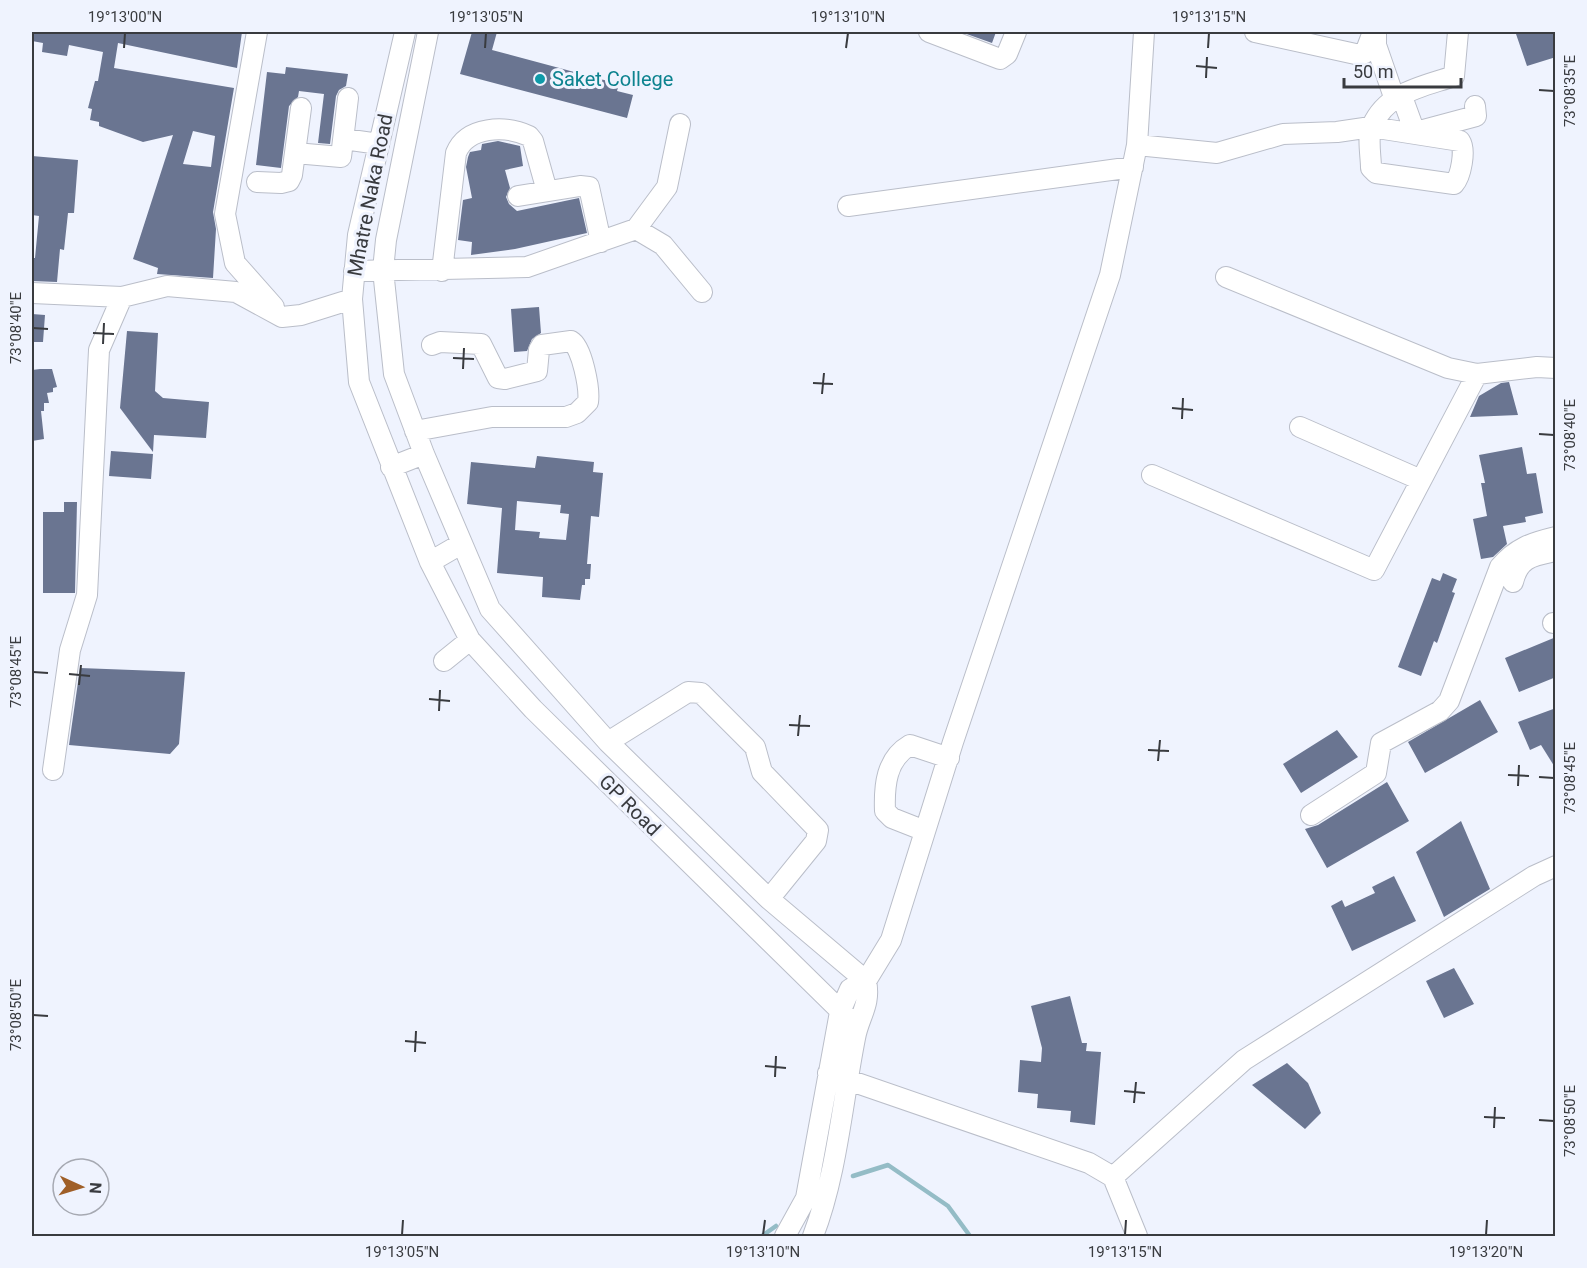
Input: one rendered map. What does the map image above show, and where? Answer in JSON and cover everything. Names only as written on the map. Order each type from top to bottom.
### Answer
[{"type":"street","points":[[257,32],[225,214],[235,263],[282,316]]},
{"type":"street","name":"Mhatre Naka Road","points":[[405,32],[358,235],[352,299],[359,382],[430,562]]},
{"type":"street","name":"Mhatre Naka Road","points":[[428,32],[386,240],[383,270],[394,374],[461,544]]},
{"type":"street","points":[[929,32],[1000,59],[1007,54],[1016,32]]},
{"type":"street","points":[[813,1236],[826,1202],[840,1012],[850,989],[866,981],[891,940],[949,758],[1110,275],[1137,146],[1144,32]]},
{"type":"street","points":[[1255,32],[1360,55],[1365,53],[1374,32]]},
{"type":"street","points":[[1374,32],[1376,45],[1397,96],[1413,127],[1420,131],[1476,116],[1475,106]]},
{"type":"street","points":[[1137,146],[1217,153],[1283,134],[1337,132],[1371,127],[1460,141],[1463,146],[1456,182],[1424,181],[1373,171],[1371,127],[1397,96],[1454,76],[1458,32]]},
{"type":"street","points":[[295,153],[339,158],[344,140],[348,98]]},
{"type":"street","points":[[257,182],[289,181],[301,108]]},
{"type":"street","points":[[354,271],[442,271],[527,267],[636,229],[667,187],[680,124]]},
{"type":"street","points":[[442,271],[456,153],[460,144],[468,136],[489,129],[531,137],[547,191]]},
{"type":"street","points":[[344,140],[379,144]]},
{"type":"street","points":[[848,206],[1133,167]]},
{"type":"street","points":[[518,196],[589,187],[601,242]]},
{"type":"street","points":[[636,229],[663,245],[702,291]]},
{"type":"street","points":[[1226,277],[1448,368],[1477,374],[1556,368]]},
{"type":"street","points":[[32,293],[122,297],[167,286],[236,292],[282,316],[301,315],[352,299]]},
{"type":"street","points":[[53,770],[70,650],[87,595],[99,350],[122,297]]},
{"type":"street","points":[[416,431],[492,417],[566,417],[577,413],[588,402],[589,390],[579,349],[571,341],[542,345],[539,350],[537,371],[505,379],[498,378],[481,344],[440,342],[432,345]]},
{"type":"street","points":[[1152,475],[1374,570],[1477,374]]},
{"type":"street","points":[[1300,427],[1421,480]]},
{"type":"street","points":[[391,467],[424,454]]},
{"type":"street","points":[[1311,815],[1376,773],[1381,743],[1440,711],[1449,701],[1500,567],[1511,554],[1525,544],[1556,537]]},
{"type":"street","points":[[430,562],[461,544]]},
{"type":"street","name":"GP Road","points":[[461,544],[490,609],[608,742],[769,899],[866,981]]},
{"type":"street","points":[[1513,582],[1515,571],[1524,560],[1556,551]]},
{"type":"street","name":"GP Road","points":[[430,562],[470,640],[533,709],[857,1027]]},
{"type":"street","points":[[444,661],[470,640]]},
{"type":"street","points":[[608,742],[688,692],[701,693],[755,747],[762,772],[819,830],[816,841],[769,899]]},
{"type":"street","points":[[925,831],[892,818],[885,811],[884,792],[892,761],[910,745],[949,758]]},
{"type":"street","points":[[1113,1177],[1244,1060],[1534,876],[1556,866]]},
{"type":"street","points":[[785,1236],[806,1198],[837,1076],[870,997],[866,981]]},
{"type":"street","points":[[837,1076],[1089,1163],[1113,1177],[1137,1236]]},
{"type":"building","points":[[32,32],[242,32],[237,68],[118,43],[114,68],[234,88],[213,212],[216,229],[213,278],[157,274],[158,268],[133,259],[173,135],[143,142],[99,126],[99,122],[90,120],[92,109],[88,108],[95,81],[98,81],[103,52],[69,45],[67,56],[42,52],[43,43],[32,41]],"holes":[[[193,131],[215,136],[211,167],[183,164]]]},
{"type":"building","name":"Saket College","points":[[472,32],[497,32],[492,50],[619,84],[617,91],[633,95],[627,118],[460,74]]},
{"type":"building","points":[[961,32],[996,32],[992,43]]},
{"type":"building","points":[[1556,32],[1556,57],[1527,66],[1516,34]]},
{"type":"building","points":[[286,67],[348,74],[346,86],[339,90],[336,96],[330,144],[318,143],[324,94],[299,91],[298,97],[289,106],[281,168],[256,165],[267,72],[285,74]]},
{"type":"building","points":[[498,141],[520,146],[523,166],[505,170],[510,188],[506,197],[509,204],[517,211],[579,198],[587,233],[515,249],[471,255],[472,242],[458,240],[463,200],[472,198],[466,167],[468,157],[470,152],[481,150],[482,144]]},
{"type":"building","points":[[32,156],[78,160],[74,213],[68,213],[64,250],[60,249],[57,282],[32,281],[32,258],[35,258],[39,216],[32,215]]},
{"type":"building","points":[[539,307],[541,333],[532,339],[527,351],[514,352],[511,309]]},
{"type":"building","points":[[32,314],[45,315],[43,342],[32,342]]},
{"type":"building","points":[[127,331],[158,333],[155,391],[163,398],[209,402],[206,438],[154,435],[153,452],[120,408]]},
{"type":"building","points":[[52,369],[57,387],[53,388],[53,392],[47,393],[49,403],[44,403],[44,411],[41,411],[44,439],[32,441],[32,370]]},
{"type":"building","points":[[1509,382],[1518,415],[1470,417],[1479,396],[1501,383]]},
{"type":"building","points":[[1522,447],[1527,474],[1536,473],[1543,513],[1525,517],[1526,522],[1503,526],[1507,544],[1493,557],[1481,559],[1473,519],[1487,516],[1481,483],[1485,483],[1479,455]]},
{"type":"building","points":[[111,451],[153,454],[151,479],[109,476]]},
{"type":"building","points":[[537,456],[594,462],[593,472],[603,473],[599,517],[591,516],[587,564],[591,564],[590,579],[585,579],[585,585],[582,585],[580,600],[542,597],[543,577],[497,573],[502,508],[467,504],[471,462],[535,468]],"holes":[[[517,501],[561,505],[560,513],[569,514],[566,540],[539,538],[540,532],[515,530]]]},
{"type":"building","points":[[64,502],[77,502],[75,593],[43,593],[43,512],[64,512]]},
{"type":"building","points":[[1443,573],[1457,579],[1452,592],[1455,593],[1437,643],[1434,641],[1421,676],[1398,667],[1432,578],[1440,581]]},
{"type":"building","points":[[1556,637],[1556,677],[1519,692],[1505,658]]},
{"type":"building","points":[[80,668],[185,672],[179,744],[170,754],[69,745]]},
{"type":"building","points":[[1480,700],[1498,732],[1425,773],[1408,742]]},
{"type":"building","points":[[1556,708],[1556,769],[1541,745],[1530,750],[1518,722]]},
{"type":"building","points":[[1337,730],[1358,757],[1301,793],[1283,764]]},
{"type":"building","points":[[1387,782],[1409,821],[1327,868],[1305,829],[1318,825]]},
{"type":"building","points":[[1461,821],[1490,889],[1444,917],[1416,852]]},
{"type":"building","points":[[1394,876],[1416,921],[1352,951],[1331,906],[1342,900],[1345,907],[1375,893],[1372,887]]},
{"type":"building","points":[[1454,968],[1474,1004],[1444,1018],[1426,981]]},
{"type":"building","points":[[1070,996],[1082,1043],[1087,1043],[1086,1051],[1101,1052],[1095,1125],[1070,1122],[1071,1111],[1037,1108],[1038,1094],[1018,1092],[1020,1060],[1041,1062],[1042,1048],[1031,1006]]},
{"type":"building","points":[[1287,1063],[1308,1083],[1321,1113],[1305,1129],[1252,1085]]},
{"type":"waterway","points":[[853,1176],[888,1165],[948,1206],[970,1236]]},
{"type":"waterway","points":[[762,1236],[776,1226]]},
{"type":"place","name":"Saket College","points":[[540,79]]}]
